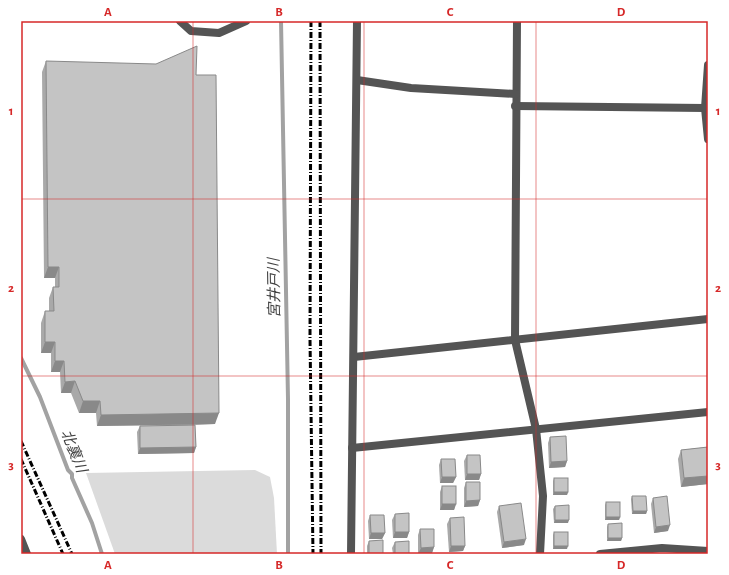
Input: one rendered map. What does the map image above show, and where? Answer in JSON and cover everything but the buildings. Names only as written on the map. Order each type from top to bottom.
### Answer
[{"type":"street","points":[[180,21],[191,31],[219,33],[246,21]]},
{"type":"street","points":[[351,554],[357,21]]},
{"type":"street","points":[[518,21],[515,106],[514,340],[536,429],[543,496],[540,554]]},
{"type":"street","points":[[708,65],[706,108],[708,139]]},
{"type":"street","points":[[357,80],[410,88],[516,94]]},
{"type":"street","points":[[515,106],[706,108]]},
{"type":"street","points":[[354,357],[708,319]]},
{"type":"street","points":[[352,448],[708,412]]},
{"type":"street","points":[[21,539],[27,554]]},
{"type":"street","points":[[600,554],[662,548],[708,551]]},
{"type":"shaded area","points":[[255,470],[270,477],[274,498],[277,554],[115,554],[86,473]]},
{"type":"waterway","name":"宮井戸川","points":[[281,21],[288,399],[288,554]]},
{"type":"waterway","name":"北裏川","points":[[21,358],[40,397],[68,470],[72,474],[72,478],[92,523],[102,554]]},
{"type":"railway","points":[[311,21],[310,339],[313,554]]},
{"type":"railway","points":[[320,21],[321,554]]},
{"type":"railway","points":[[21,441],[72,554]]},
{"type":"railway","points":[[21,459],[63,554]]}]
